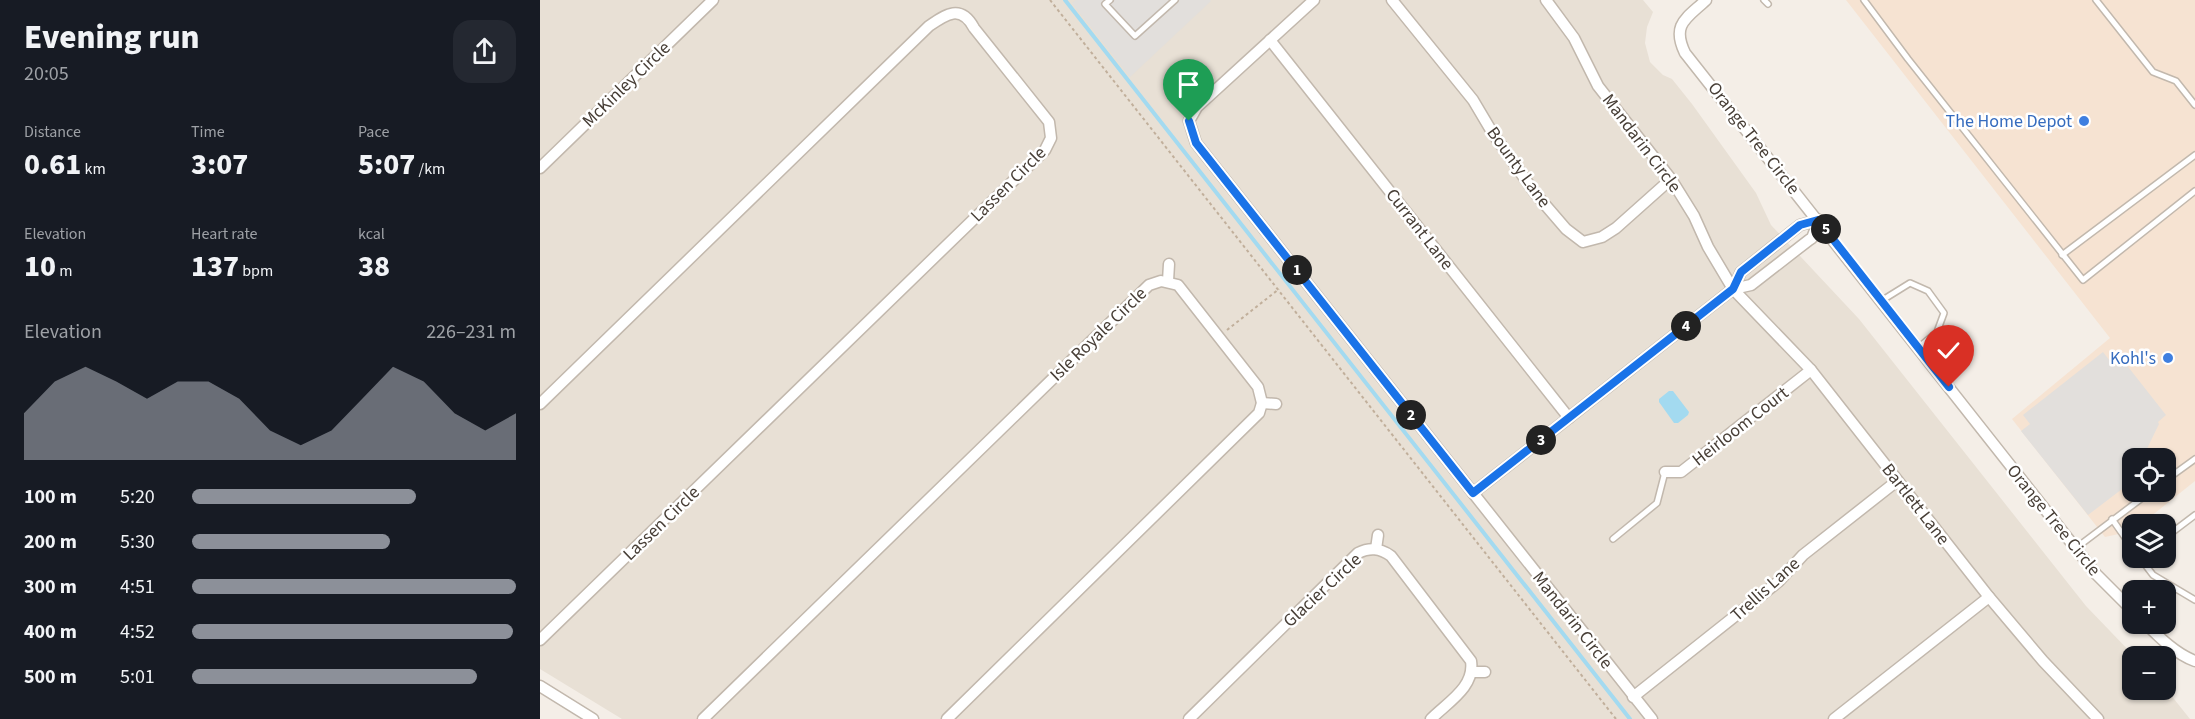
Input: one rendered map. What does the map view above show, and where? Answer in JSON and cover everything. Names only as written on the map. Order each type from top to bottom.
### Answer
[{"type":"street","name":"McKinley Circle","points":[[540,168],[712,0]]},
{"type":"street","points":[[540,404],[929,26],[946,14],[957,13],[959,0]]},
{"type":"street","name":"Mandarin Circle","points":[[1314,0],[1197,107],[1189,121],[1196,143],[1652,719]]},
{"type":"street","name":"Bounty Lane","points":[[1392,0],[1473,100],[1492,132],[1535,193],[1566,230],[1583,242],[1602,237],[1616,228],[1671,179]]},
{"type":"street","name":"Mandarin Circle","points":[[1546,0],[1574,38],[1598,86],[1671,179],[1694,216],[1708,247],[1733,289]]},
{"type":"street","name":"Orange Tree Circle","points":[[1706,0],[1684,21],[1680,29],[1681,44],[1686,53],[2096,574],[2122,600]]},
{"type":"street","name":"Lassen Circle","points":[[540,640],[1045,150],[1056,136],[1049,122],[969,19],[957,13]]},
{"type":"street","name":"Currant Lane","points":[[1270,40],[1569,418]]},
{"type":"street","points":[[1733,289],[1740,273],[1800,225],[1818,220]]},
{"type":"street","points":[[1473,493],[1733,289],[1751,285],[1812,238],[1818,220]]},
{"type":"street","points":[[1168,281],[1169,264]]},
{"type":"street","name":"Isle Royale Circle","points":[[702,719],[1144,289],[1154,282],[1168,281],[1178,285],[1258,387],[1262,403]]},
{"type":"street","name":"Bartlett Lane","points":[[1733,289],[1811,370],[1989,597],[2094,718]]},
{"type":"street","name":"Heirloom Court","points":[[1665,472],[1681,472],[1811,370]]},
{"type":"street","points":[[947,719],[1257,417],[1262,403],[1276,404]]},
{"type":"street","name":"Trellis Lane","points":[[1634,698],[1778,582],[1803,555],[1897,481]]},
{"type":"street","points":[[1376,549],[1378,535]]},
{"type":"street","name":"Glacier Circle","points":[[1189,719],[1358,553],[1365,550],[1376,549],[1391,556],[1469,656],[1472,672]]},
{"type":"street","points":[[1834,719],[1989,597]]},
{"type":"street","points":[[2156,634],[2195,661]]},
{"type":"street","points":[[1431,719],[1467,686],[1472,672],[1485,672]]},
{"type":"street","points":[[540,686],[593,719]]},
{"type":"lane","points":[[1110,0],[1105,4],[1135,36],[1175,0]]},
{"type":"lane","points":[[1864,0],[2083,280],[2195,191]]},
{"type":"lane","points":[[2096,0],[2153,72],[2176,81],[2195,105]]},
{"type":"lane","points":[[2062,255],[2195,155]]},
{"type":"lane","points":[[1881,301],[1910,283],[1928,291],[1944,313],[1937,332],[1918,348]]},
{"type":"lane","points":[[2176,473],[2195,459]]},
{"type":"lane","points":[[1613,539],[1657,503],[1665,472]]},
{"type":"lane","points":[[2076,548],[2136,502]]},
{"type":"lane","points":[[2176,529],[2195,515]]},
{"type":"lane","points":[[2112,519],[2122,533]]},
{"type":"lane","points":[[2148,568],[2153,574],[2195,600]]},
{"type":"path","points":[[1050,0],[1617,719]]},
{"type":"path","points":[[1218,337],[1279,289]]},
{"type":"shaded area","points":[[540,0],[1643,0],[1653,12],[1647,27],[1645,43],[1650,62],[1663,75],[1672,79],[1692,104],[1756,193],[1771,225],[1859,319],[2086,606],[2124,646],[2122,646],[2122,700],[2175,700],[2190,719],[622,719],[540,669]]},
{"type":"shaded area","points":[[1076,0],[1211,1],[1130,77],[1072,3]]},
{"type":"shaded area","points":[[1846,0],[2195,0],[2195,481],[2176,496],[2176,448],[2122,448],[2122,502],[2169,502],[2154,514],[2122,514],[2122,533],[2105,537],[2012,419],[2110,338]]},
{"type":"shaded area","points":[[2103,352],[2110,361],[2118,354],[2166,415],[2158,422],[2147,448],[2122,448],[2122,489],[2088,515],[2021,431],[2030,424],[2023,415]]},
{"type":"water","points":[[1669,391],[1673,391],[1689,412],[1678,423],[1674,423],[1659,402],[1659,399]]},
{"type":"waterway","points":[[1065,0],[1630,719]]},
{"type":"place","name":"The Home Depot","points":[[2084,121]]},
{"type":"place","name":"Kohl's","points":[[2168,358]]},
{"type":"route","points":[[1189,121],[1196,143],[1473,493],[1733,289],[1740,273],[1800,225],[1818,220],[1949,387]]}]
